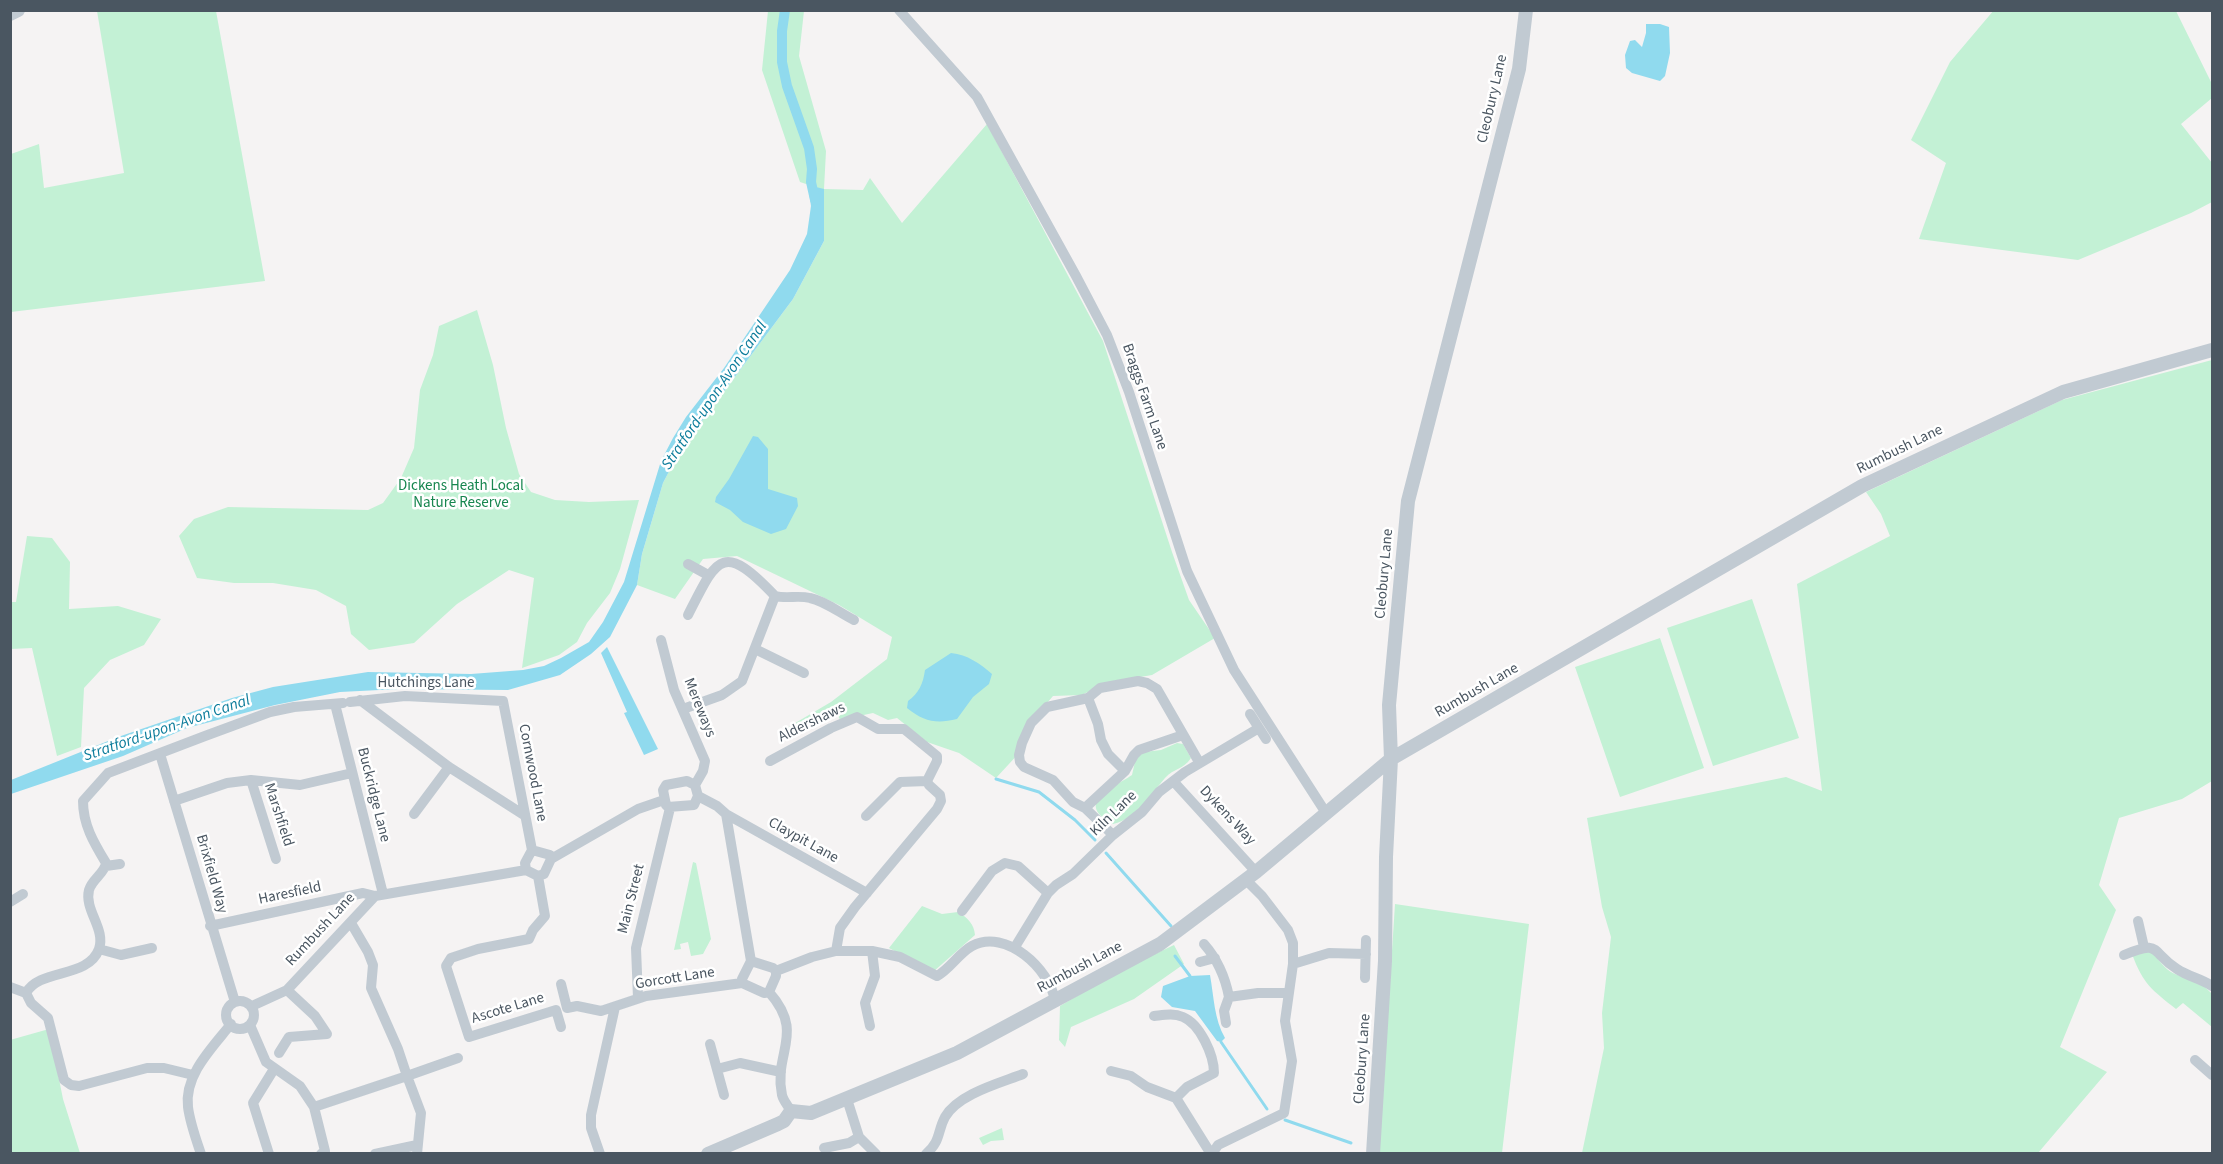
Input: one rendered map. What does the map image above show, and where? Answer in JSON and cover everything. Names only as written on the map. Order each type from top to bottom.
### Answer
[{"type":"street","points":[[10,14],[18,10]]},
{"type":"street","name":"Braggs Farm Lane","points":[[899,10],[977,97],[1076,276],[1107,335],[1129,392],[1187,571],[1234,670],[1326,813]]},
{"type":"street","name":"Cleobury Lane","points":[[1373,1154],[1385,962],[1386,857],[1391,759],[1389,705],[1408,501],[1519,69],[1526,10]]},
{"type":"street","name":"Rumbush Lane","points":[[708,1154],[778,1124],[791,1112],[811,1113],[957,1053],[1160,945],[1251,876],[1391,759],[1862,486],[2063,392],[2212,350]]},
{"type":"street","points":[[688,615],[708,576],[716,566],[724,561],[734,562],[749,572],[775,596],[807,597],[820,601],[854,620]]},
{"type":"street","points":[[688,564],[708,576]]},
{"type":"street","points":[[683,709],[722,695],[742,681],[775,596]]},
{"type":"street","name":"Mereways","points":[[661,640],[674,690],[705,761],[697,791]]},
{"type":"street","points":[[755,649],[804,673]]},
{"type":"street","points":[[1113,835],[1085,808],[1073,802],[1053,780],[1024,767],[1020,762],[1019,755],[1031,723],[1047,707],[1089,698],[1101,688],[1138,681],[1147,683],[1157,689],[1199,762]]},
{"type":"street","name":"Hutchings Lane","points":[[106,866],[90,836],[83,816],[82,801],[108,773],[270,712],[405,696],[503,701]]},
{"type":"street","points":[[1089,698],[1101,740],[1108,754],[1125,771]]},
{"type":"street","name":"Cornwood Lane","points":[[503,701],[532,850]]},
{"type":"street","points":[[347,702],[524,815]]},
{"type":"street","name":"Buckridge Lane","points":[[347,702],[352,773],[379,895]]},
{"type":"street","points":[[1250,714],[1266,739]]},
{"type":"street","name":"Aldershaws","points":[[770,761],[831,728],[857,717],[878,729],[904,729],[929,749],[936,756],[937,761],[927,781]]},
{"type":"street","name":"Kiln Lane","points":[[1015,947],[1023,930],[1056,885],[1073,874],[1113,835],[1142,812],[1160,792],[1199,762],[1259,728]]},
{"type":"street","points":[[1085,808],[1125,771],[1139,750],[1183,735]]},
{"type":"street","name":"Brixfield Way","points":[[160,754],[210,926],[235,1002]]},
{"type":"street","points":[[414,814],[449,767]]},
{"type":"street","name":"Marshfield","points":[[174,801],[227,783],[251,780],[300,785],[352,773]]},
{"type":"street","name":"Marshfield","points":[[251,780],[276,859]]},
{"type":"street","points":[[667,804],[663,790],[666,785],[687,781],[726,814],[751,961],[742,983],[764,993],[769,992]]},
{"type":"street","points":[[836,951],[840,928],[937,809],[941,801],[940,795],[928,785],[927,781],[900,782],[866,816]]},
{"type":"street","name":"Dykens Way","points":[[1174,782],[1251,876],[1262,896],[1288,930],[1293,943],[1293,964],[1285,1021],[1292,1061],[1280,1116],[1218,1145],[1212,1154]]},
{"type":"street","points":[[379,895],[526,870],[538,876],[544,874],[551,859],[638,809],[667,804],[694,805],[697,791]]},
{"type":"street","name":"Main Street","points":[[638,998],[636,948],[667,804]]},
{"type":"street","name":"Claypit Lane","points":[[726,814],[867,893]]},
{"type":"street","points":[[526,870],[525,863],[532,850],[550,855],[551,859]]},
{"type":"street","points":[[962,911],[997,866],[1005,863],[1021,862],[1048,893]]},
{"type":"street","points":[[26,993],[30,985],[81,966],[93,958],[99,949],[100,939],[98,928],[91,914],[88,891],[106,866],[120,864]]},
{"type":"street","name":"Ascote Lane","points":[[538,876],[545,916],[530,939],[451,958],[446,966],[470,1037],[556,1011],[561,1027]]},
{"type":"street","name":"Haresfield","points":[[210,926],[363,893],[379,895]]},
{"type":"street","points":[[10,902],[23,894]]},
{"type":"street","name":"Rumbush Lane","points":[[252,1006],[287,990],[379,895]]},
{"type":"street","points":[[2138,921],[2144,947]]},
{"type":"street","points":[[351,923],[373,965],[371,988],[398,1049],[421,1113],[417,1149],[375,1154]]},
{"type":"street","points":[[1365,978],[1366,940]]},
{"type":"street","points":[[776,971],[812,957],[836,951],[872,951],[900,957],[943,978],[972,946],[984,942],[995,942],[1015,947],[1038,969],[1053,989],[1054,1001]]},
{"type":"street","points":[[1204,944],[1215,958],[1226,980],[1229,997],[1224,1011],[1226,1023]]},
{"type":"street","points":[[2124,955],[2144,947],[2152,947],[2159,951],[2174,968],[2200,978],[2212,986]]},
{"type":"street","points":[[99,949],[121,955],[152,948]]},
{"type":"street","points":[[870,1026],[865,1003],[875,976],[872,951]]},
{"type":"street","points":[[1293,964],[1329,953],[1366,954]]},
{"type":"street","points":[[1200,962],[1215,958]]},
{"type":"street","points":[[751,961],[776,971]]},
{"type":"street","points":[[769,992],[776,971]]},
{"type":"street","name":"Gorcott Lane","points":[[561,984],[567,1008],[577,1006],[602,1011],[638,998],[742,983]]},
{"type":"street","points":[[10,987],[26,993],[31,1003],[48,1018],[64,1080],[71,1085],[79,1086],[147,1068],[164,1068],[193,1075]]},
{"type":"street","points":[[269,1154],[253,1103],[289,1037],[327,1034],[315,1016],[287,990]]},
{"type":"street","points":[[769,992],[785,1015],[788,1031],[781,1072],[782,1096],[791,1112]]},
{"type":"street","points":[[1229,997],[1258,993],[1289,993]]},
{"type":"street","points":[[244,1001],[252,1006],[254,1018],[250,1025],[238,1028],[231,1024],[227,1012],[235,1002],[244,1001]]},
{"type":"street","points":[[600,1154],[591,1128],[591,1115],[615,1007]]},
{"type":"street","points":[[1154,1016],[1172,1014],[1185,1017],[1197,1029],[1214,1065],[1214,1073],[1188,1087],[1176,1098]]},
{"type":"street","points":[[201,1154],[188,1106],[193,1075],[231,1024]]},
{"type":"street","points":[[250,1025],[266,1062],[275,1062],[300,1086],[314,1107],[325,1151],[321,1154]]},
{"type":"street","points":[[710,1044],[724,1095]]},
{"type":"street","points":[[314,1107],[459,1058]]},
{"type":"street","points":[[2195,1060],[2210,1069]]},
{"type":"street","points":[[717,1069],[740,1063],[781,1072]]},
{"type":"street","points":[[926,1154],[936,1145],[945,1118],[954,1106],[977,1092],[1019,1075],[1015,1063]]},
{"type":"street","points":[[1111,1071],[1131,1076],[1147,1087],[1176,1098],[1212,1154]]},
{"type":"street","points":[[847,1099],[859,1137],[876,1154]]},
{"type":"street","points":[[824,1148],[849,1143],[859,1137]]},
{"type":"green space","points":[[1994,10],[2176,11],[2212,84],[2212,98],[2181,124],[2212,163],[2212,202],[2078,260],[1919,239],[1946,163],[1911,140],[1950,62]]},
{"type":"green space","points":[[97,11],[216,11],[265,281],[11,312],[11,154],[39,144],[44,188],[124,173]]},
{"type":"green space","points":[[768,11],[804,11],[799,56],[826,151],[824,189],[863,190],[870,178],[902,223],[987,124],[1103,341],[1189,600],[1215,638],[1152,675],[1105,683],[1082,695],[1053,696],[1036,716],[1021,751],[996,778],[959,753],[927,742],[897,718],[888,720],[873,713],[840,720],[834,706],[788,734],[785,729],[831,702],[887,659],[892,637],[839,605],[737,556],[703,559],[675,599],[637,585],[642,554],[663,483],[676,458],[793,299],[824,241],[824,190],[800,182],[762,70]]},
{"type":"green space","name":"Dickens Heath Local Nature Reserve","points":[[477,310],[493,365],[506,428],[519,474],[531,492],[555,500],[589,502],[639,500],[620,569],[610,593],[587,623],[577,642],[559,655],[522,668],[534,578],[509,570],[457,604],[414,643],[369,650],[351,634],[346,606],[316,590],[273,583],[234,583],[197,578],[179,536],[194,519],[228,507],[368,510],[383,503],[401,478],[414,448],[420,390],[433,355],[439,326]]},
{"type":"green space","points":[[2212,360],[2212,781],[2182,799],[2119,818],[2099,885],[2116,910],[2060,1047],[2107,1072],[2038,1153],[1582,1153],[1604,1048],[1602,1013],[1611,937],[1602,907],[1587,818],[1786,777],[1822,791],[1797,584],[1890,536],[1881,514],[1866,492],[2062,400]]},
{"type":"green space","points":[[27,536],[52,538],[70,562],[69,609],[118,606],[161,619],[144,645],[110,660],[84,688],[81,747],[57,756],[32,648],[11,649],[11,602],[16,602]]},
{"type":"green space","points":[[1752,599],[1799,738],[1713,766],[1667,628]]},
{"type":"green space","points":[[1660,638],[1704,768],[1620,797],[1575,667]]},
{"type":"green space","points":[[1177,743],[1183,744],[1191,758],[1182,767],[1168,775],[1137,812],[1113,824],[1102,816],[1096,803],[1106,791],[1132,775],[1136,757],[1144,752],[1161,750]]},
{"type":"green space","points":[[693,862],[696,863],[711,939],[703,954],[691,956],[688,942],[680,944],[681,949],[674,950]]},
{"type":"green space","points":[[1395,904],[1529,924],[1502,1153],[1379,1154]]},
{"type":"green space","points":[[922,906],[942,914],[958,912],[970,922],[975,935],[933,972],[889,948]]},
{"type":"green space","points":[[1174,945],[1184,964],[1134,999],[1071,1027],[1065,1047],[1059,1040],[1060,1006],[1117,972]]},
{"type":"green space","points":[[2145,949],[2171,972],[2197,982],[2212,994],[2212,1027],[2183,1003],[2176,1009],[2149,986],[2140,973],[2132,954]]},
{"type":"green space","points":[[49,1029],[63,1099],[80,1153],[11,1153],[10,1040]]},
{"type":"green space","points":[[1002,1128],[1004,1140],[991,1141],[983,1145],[979,1138]]},
{"type":"water","points":[[1646,24],[1660,24],[1669,27],[1670,53],[1665,76],[1660,81],[1632,73],[1626,68],[1625,55],[1630,41],[1635,40],[1642,47]]},
{"type":"water","points":[[808,185],[824,189],[824,241],[793,299],[676,458],[663,483],[642,554],[637,585],[610,637],[591,654],[560,675],[508,690],[399,689],[340,692],[275,705],[187,728],[123,756],[11,794],[11,780],[118,737],[232,698],[273,687],[368,672],[471,674],[523,670],[544,666],[589,642],[603,622],[624,582],[661,461],[673,438],[686,417],[724,368],[790,270],[807,234],[811,206]]},
{"type":"water","points":[[753,436],[758,437],[768,449],[768,489],[797,498],[798,506],[786,529],[771,534],[743,522],[730,510],[715,502]]},
{"type":"water","points":[[607,647],[658,749],[644,755],[624,713],[627,712],[601,653]]},
{"type":"water","points":[[951,653],[978,663],[992,674],[989,684],[973,697],[957,719],[931,721],[925,719],[907,708],[908,701],[920,688],[925,670]]},
{"type":"water","points":[[1210,975],[1216,1016],[1225,1038],[1221,1042],[1217,1041],[1195,1011],[1172,1007],[1161,997],[1163,986],[1190,976]]},
{"type":"waterway","name":"Stratford-upon-Avon Canal","points":[[785,10],[782,62],[787,86],[809,148],[811,182],[815,200]]},
{"type":"waterway","points":[[996,779],[1039,792],[1075,820],[1095,840]]},
{"type":"waterway","points":[[1106,853],[1171,926]]},
{"type":"waterway","points":[[1175,956],[1190,976]]},
{"type":"waterway","points":[[1221,1042],[1267,1109]]},
{"type":"waterway","points":[[1285,1120],[1351,1143]]}]
